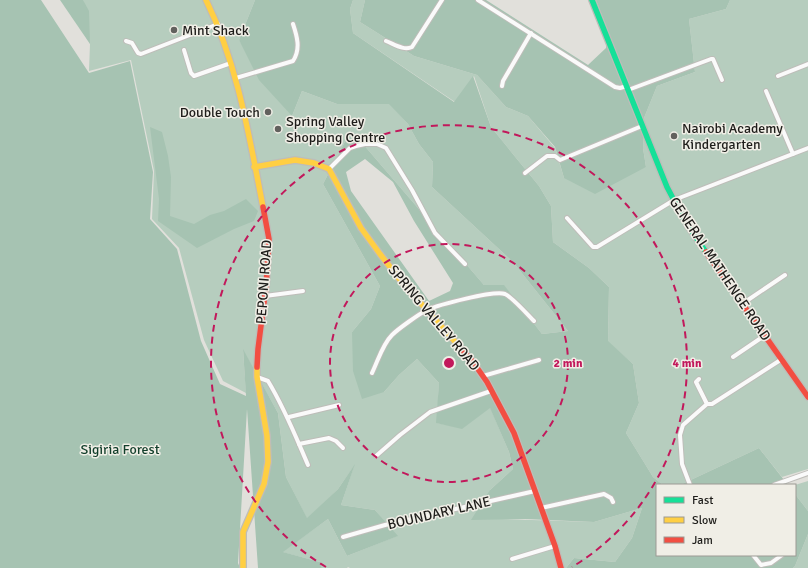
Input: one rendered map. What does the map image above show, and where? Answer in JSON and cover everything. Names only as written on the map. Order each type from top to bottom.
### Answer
[{"type":"street","name":"PEPONI ROAD","points":[[206,0],[218,24],[236,78],[243,105],[269,239],[265,296],[258,349],[257,377],[267,436],[268,462],[264,484],[244,532],[242,549],[243,568]]},
{"type":"street","points":[[386,41],[409,49],[412,47],[442,0]]},
{"type":"street","points":[[478,0],[615,87],[627,88],[711,59],[713,59],[722,80]]},
{"type":"street","name":"GENERAL MATHENGE ROAD","points":[[592,0],[667,187],[686,223],[808,397]]},
{"type":"street","points":[[126,41],[132,43],[138,53],[141,54],[218,24]]},
{"type":"street","points":[[236,78],[292,61],[295,58],[298,45],[293,24]]},
{"type":"street","points":[[502,86],[531,33]]},
{"type":"street","points":[[184,50],[190,73],[194,76],[231,62]]},
{"type":"street","points":[[778,76],[808,64]]},
{"type":"street","points":[[766,91],[793,154]]},
{"type":"street","points":[[525,173],[547,156],[555,156],[560,160],[642,126]]},
{"type":"street","points":[[254,167],[295,160],[314,163],[329,169],[350,148],[365,144],[377,144],[386,148],[412,190],[435,233],[465,264]]},
{"type":"street","points":[[566,218],[593,247],[596,247],[674,200],[808,148]]},
{"type":"street","name":"SPRING VALLEY ROAD","points":[[329,169],[361,228],[401,281],[473,362],[483,376],[514,433],[555,546],[561,568]]},
{"type":"street","points":[[742,304],[785,275]]},
{"type":"street","points":[[265,296],[303,291]]},
{"type":"street","points":[[372,373],[385,344],[393,334],[427,310],[466,299],[505,294],[534,321]]},
{"type":"street","points":[[733,357],[764,336]]},
{"type":"street","points":[[690,484],[682,464],[680,434],[683,424],[707,404],[712,404],[718,401],[782,359]]},
{"type":"street","points":[[483,376],[539,360]]},
{"type":"street","points":[[257,377],[268,381],[289,417],[308,465]]},
{"type":"street","points":[[699,379],[696,382],[707,404]]},
{"type":"street","points":[[376,456],[430,412],[491,391]]},
{"type":"street","points":[[289,417],[339,405]]},
{"type":"street","points":[[299,444],[329,438],[336,441],[343,448]]},
{"type":"street","points":[[777,484],[808,473]]},
{"type":"street","name":"BOUNDARY LANE","points":[[343,537],[385,525],[535,491]]},
{"type":"street","points":[[541,508],[604,494],[611,498],[613,502]]},
{"type":"street","points":[[512,558],[555,546]]},
{"type":"street","points":[[755,556],[761,565],[771,563],[781,556]]},
{"type":"green space","name":"Sigiria Forest","points":[[0,0],[41,0],[89,73],[130,61],[153,172],[150,219],[177,249],[201,341],[220,384],[246,396],[243,349],[278,413],[286,477],[307,518],[338,489],[355,464],[341,505],[375,510],[398,536],[347,556],[328,519],[283,552],[320,562],[322,568],[258,568],[247,409],[238,563],[240,568],[0,568]]},
{"type":"green space","points":[[60,0],[83,0],[89,11],[90,44]]},
{"type":"green space","points":[[83,0],[255,0],[239,40],[292,116],[302,91],[337,104],[389,103],[408,124],[419,144],[433,162],[432,187],[513,262],[568,331],[542,334],[504,286],[484,285],[351,130],[323,184],[380,286],[371,309],[352,332],[384,392],[399,375],[417,359],[439,383],[437,423],[462,428],[490,407],[509,452],[513,469],[490,490],[501,519],[594,522],[642,508],[632,538],[615,562],[574,558],[566,568],[322,568],[320,562],[282,552],[328,519],[347,556],[397,536],[375,510],[341,505],[354,466],[338,489],[307,519],[286,477],[278,413],[243,350],[246,393],[223,381],[204,340],[179,248],[152,219],[154,171],[131,60],[89,71],[90,44]]},
{"type":"green space","points":[[255,0],[353,0],[350,9],[353,33],[454,102],[473,76],[491,127],[539,186],[551,206],[553,242],[589,268],[609,287],[608,341],[633,364],[639,403],[626,433],[653,477],[662,484],[656,484],[656,556],[796,556],[796,495],[808,511],[808,534],[795,566],[793,568],[566,568],[574,558],[615,562],[632,538],[642,508],[594,522],[525,519],[471,520],[490,490],[513,469],[509,452],[490,408],[462,429],[436,423],[439,383],[417,359],[399,375],[384,392],[362,399],[353,371],[352,332],[371,309],[380,286],[323,184],[351,130],[484,285],[504,285],[542,334],[568,331],[513,262],[432,187],[433,162],[419,144],[408,124],[389,104],[337,104],[302,91],[292,116],[259,80],[239,40]],"holes":[[[365,159],[393,182],[414,221],[453,283],[450,291],[429,301],[351,191],[346,172]]]},
{"type":"green space","points":[[353,0],[365,0],[360,22],[414,56],[477,75],[506,107],[528,116],[555,148],[564,178],[646,167],[643,148],[644,118],[657,86],[695,72],[689,19],[726,9],[730,0],[808,0],[808,469],[782,477],[759,448],[682,484],[662,484],[653,477],[626,433],[639,403],[633,364],[608,342],[609,287],[589,268],[553,242],[551,206],[539,186],[491,127],[474,76],[455,102],[353,33],[350,9]]},
{"type":"green space","points":[[365,0],[486,0],[588,65],[606,48],[608,31],[596,0],[730,0],[726,9],[689,19],[695,72],[657,86],[644,118],[643,148],[646,167],[595,194],[564,178],[555,147],[528,116],[506,107],[477,75],[414,56],[360,22]]},
{"type":"green space","points":[[150,127],[162,132],[168,156],[171,177],[170,216],[194,224],[210,215],[224,211],[246,199],[258,211],[254,221],[234,229],[197,248],[158,221],[159,199]]},
{"type":"green space","points":[[759,448],[787,484],[682,484]]},
{"type":"green space","points":[[808,481],[808,511],[796,495],[796,485]]},
{"type":"green space","points":[[808,534],[808,568],[793,568],[795,566]]},
{"type":"traffic: fast","points":[[592,0],[667,187],[686,223],[706,252]]},
{"type":"traffic: slow","points":[[206,0],[217,25],[234,75],[247,127],[263,207]]},
{"type":"traffic: slow","points":[[254,167],[295,160],[314,163],[329,169],[361,228],[380,254],[401,281],[458,345]]},
{"type":"traffic: slow","points":[[243,568],[243,532],[264,484],[268,462],[267,436],[257,377],[257,367]]},
{"type":"traffic: jam","points":[[257,367],[266,287],[269,239],[263,207]]},
{"type":"traffic: jam","points":[[706,252],[808,397]]},
{"type":"traffic: jam","points":[[458,345],[473,362],[487,382],[514,433],[555,546],[561,568]]},
{"type":"place","name":"Mint Shack","points":[[174,30]]},
{"type":"place","name":"Double Touch","points":[[268,112]]},
{"type":"place","name":"Spring Valley Shopping Centre","points":[[278,129]]},
{"type":"place","name":"Nairobi Academy Kindergarten","points":[[674,136]]}]
